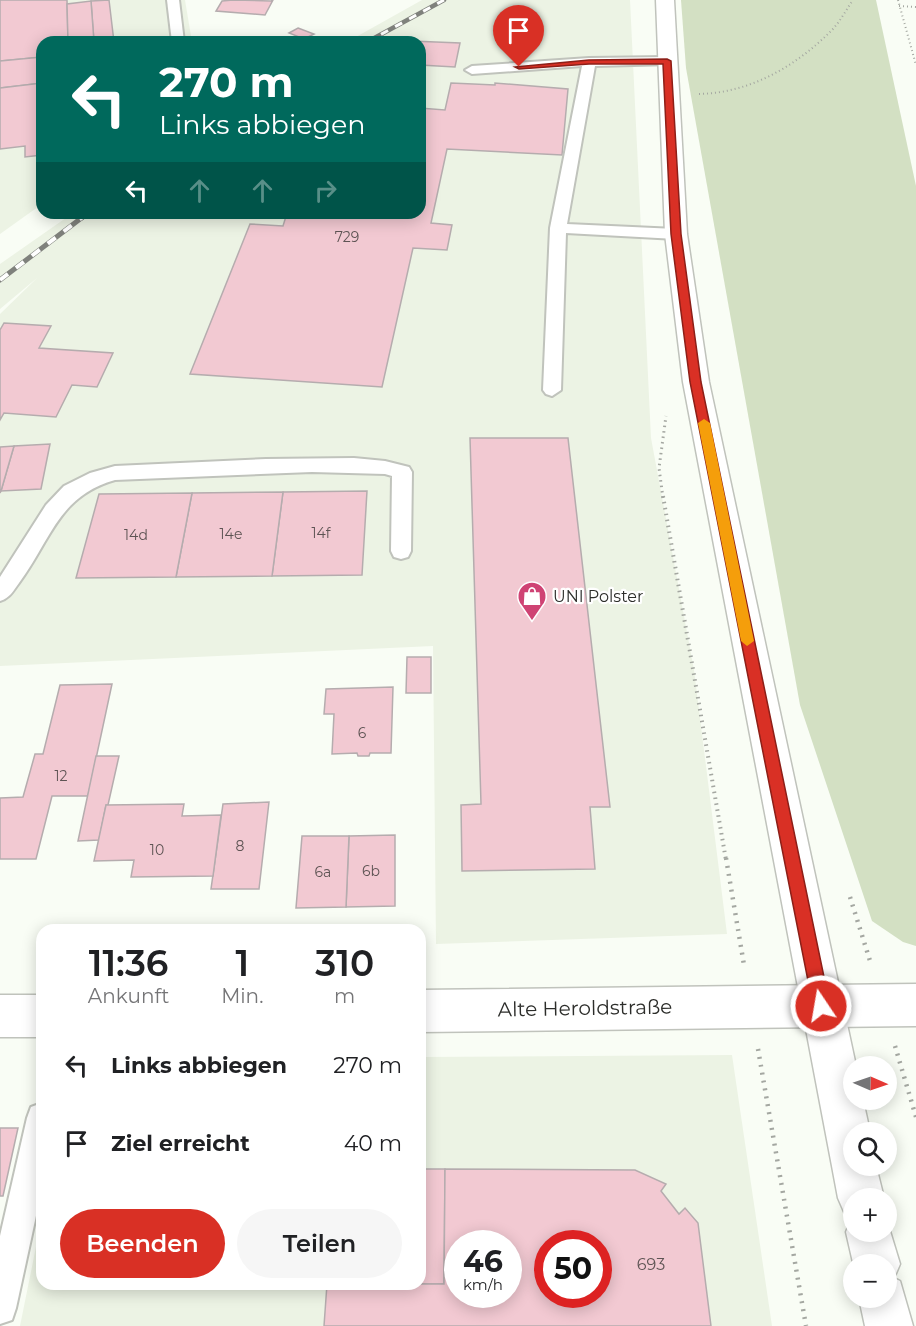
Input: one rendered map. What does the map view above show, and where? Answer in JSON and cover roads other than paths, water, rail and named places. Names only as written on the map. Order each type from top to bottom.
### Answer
[{"type":"main road","points":[[665,0],[676,234],[696,382],[845,1122]]},
{"type":"main road","name":"Alte Heroldstraße","points":[[426,1011],[916,1005]]},
{"type":"main road","points":[[0,1016],[36,1016]]},
{"type":"main road","points":[[885,1308],[889,1326]]},
{"type":"lane","points":[[173,0],[177,36]]},
{"type":"lane","points":[[472,70],[589,62],[667,61]]},
{"type":"lane","points":[[552,390],[558,228],[589,62]]},
{"type":"lane","points":[[558,228],[676,234]]},
{"type":"lane","points":[[0,593],[29,552],[45,520],[58,502],[74,488],[95,478],[115,473],[341,465],[393,467],[402,472],[401,551]]},
{"type":"lane","points":[[0,1308],[36,1145]]},
{"type":"railway","points":[[378,36],[444,0]]},
{"type":"railway","points":[[0,280],[80,219]]},
{"type":"place","name":"UNI Polster","points":[[532,622]]}]
